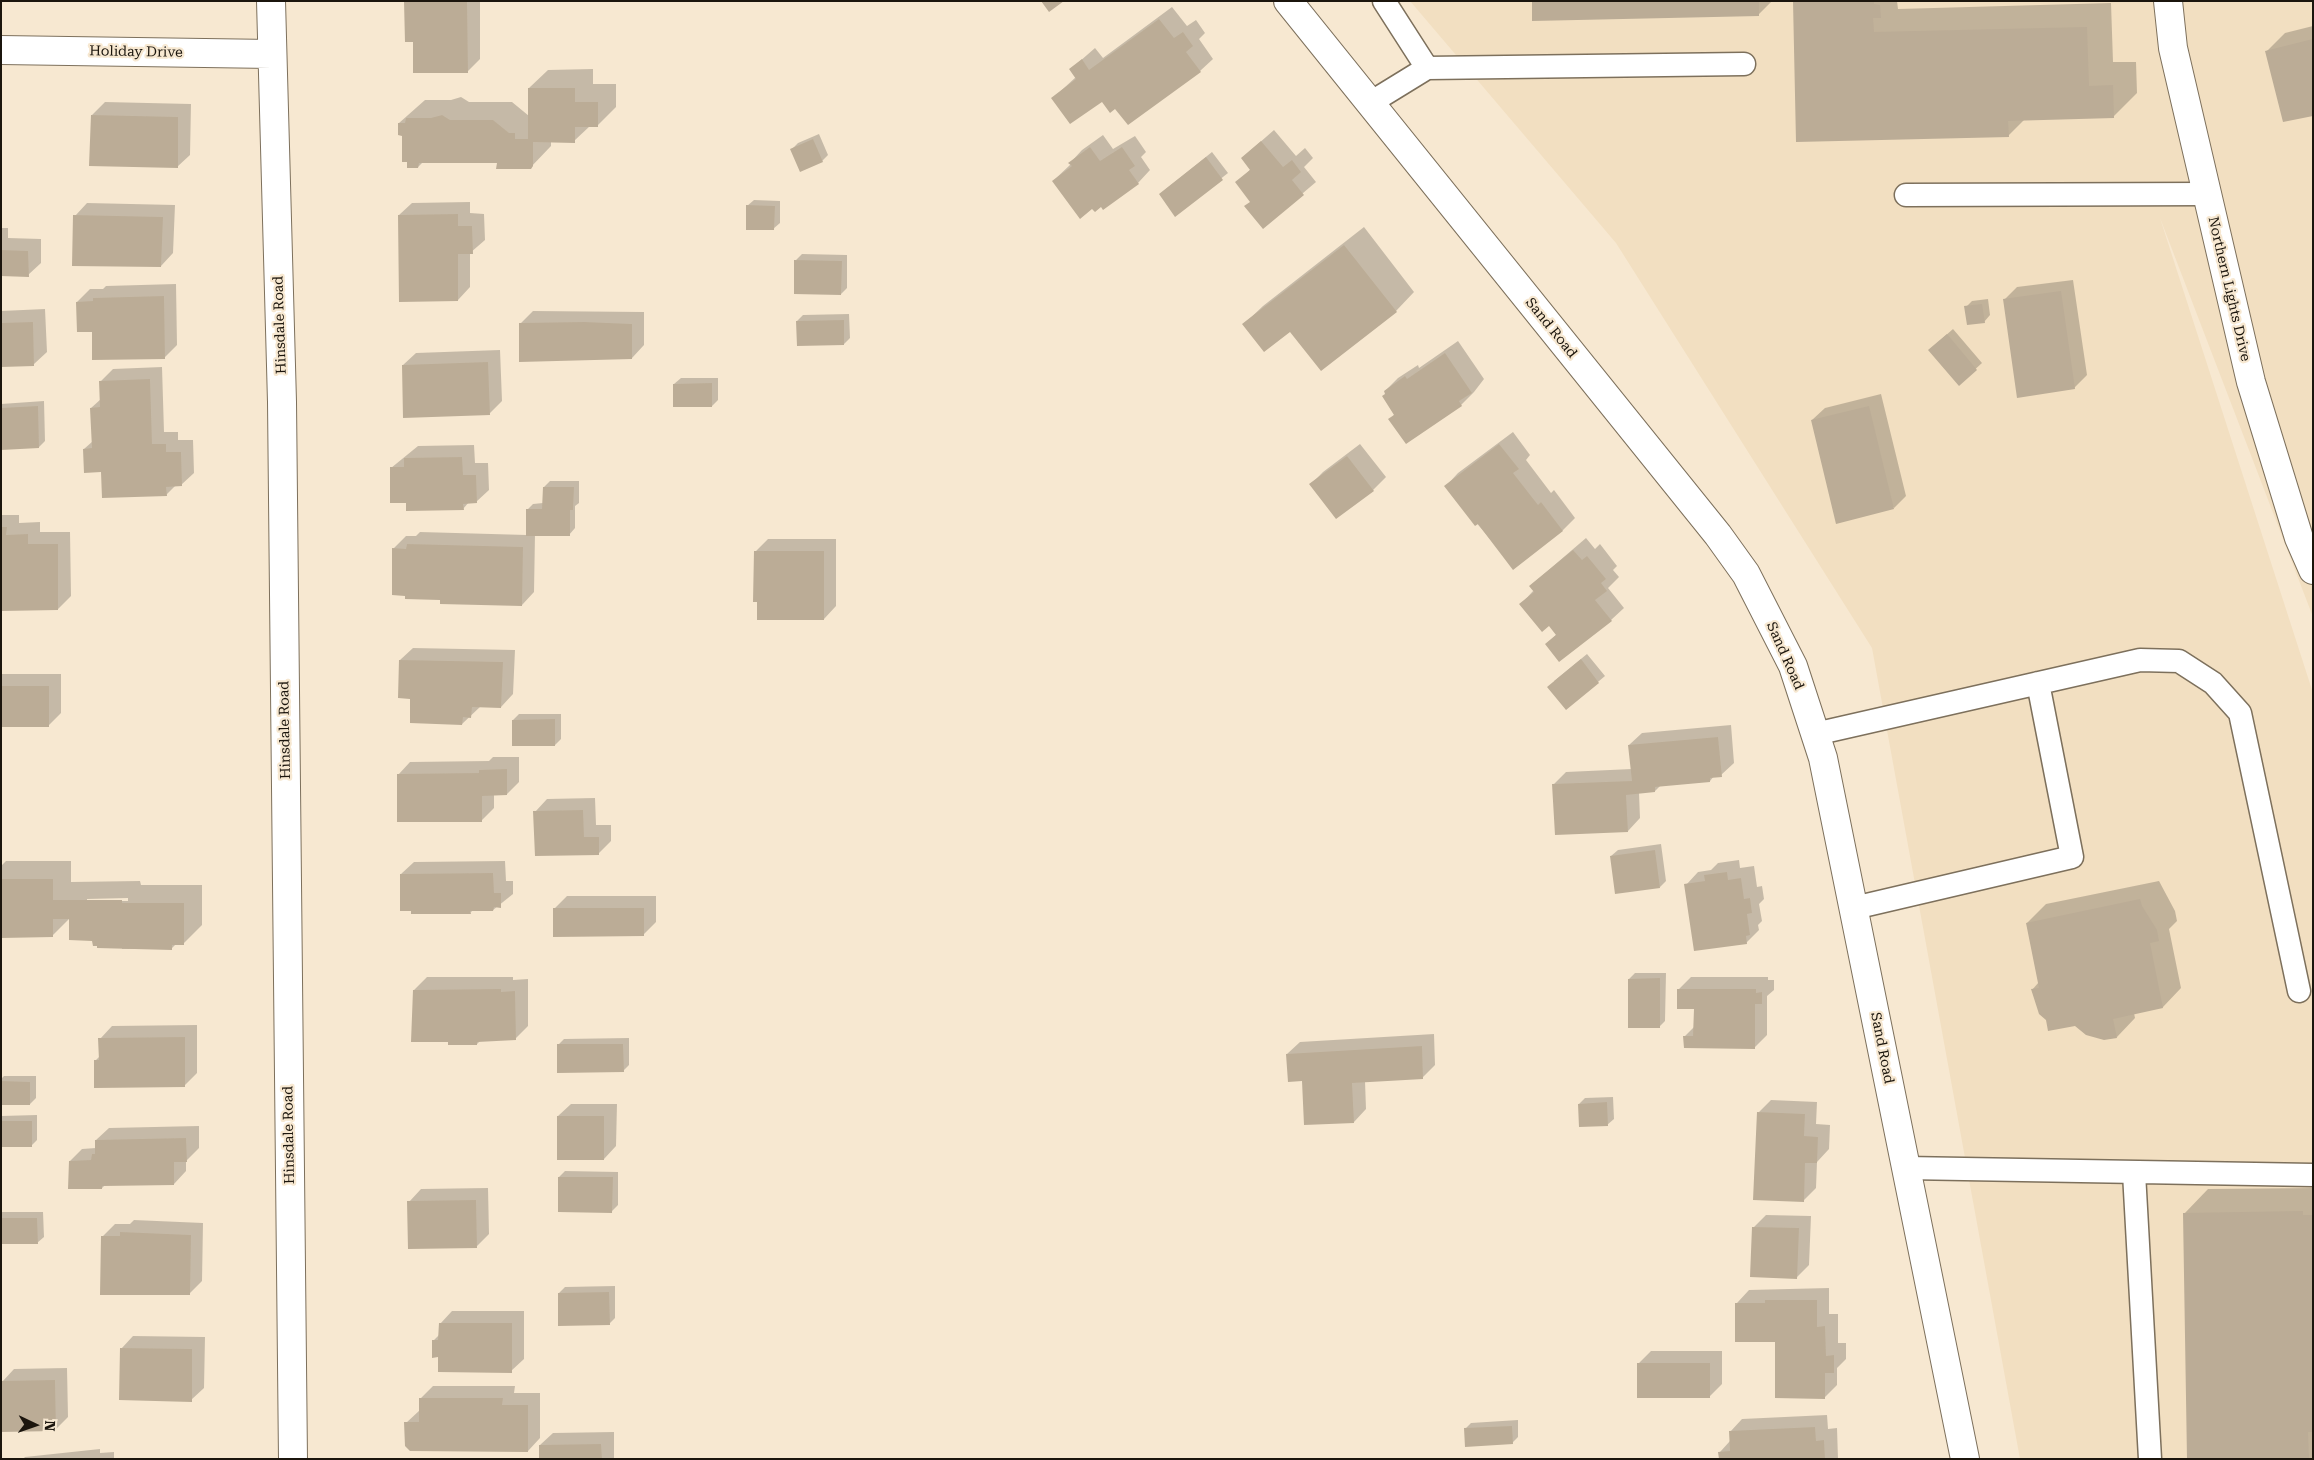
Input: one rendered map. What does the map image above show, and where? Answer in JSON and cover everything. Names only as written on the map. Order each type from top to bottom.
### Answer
[{"type":"street","name":"Hinsdale Road","points":[[271,1],[282,402],[293,1459]]},
{"type":"street","name":"Sand Road","points":[[1288,1],[1718,535],[1746,574],[1793,666],[1823,758],[1965,1459]]},
{"type":"street","name":"Northern Lights Drive","points":[[2168,1],[2173,48],[2251,382],[2299,538],[2313,570]]},
{"type":"street","name":"Holiday Drive","points":[[1,50],[272,54]]},
{"type":"lane","points":[[1384,1],[1427,68]]},
{"type":"lane","points":[[1370,103],[1427,68],[1744,64]]},
{"type":"lane","points":[[1906,195],[2207,194]]},
{"type":"lane","points":[[1815,734],[2140,660],[2179,661],[2213,683],[2240,712],[2299,991]]},
{"type":"lane","points":[[1854,908],[2072,857],[2038,683]]},
{"type":"lane","points":[[1906,1168],[2313,1175]]},
{"type":"lane","points":[[2134,1173],[2150,1459]]},
{"type":"shaded area","points":[[1410,1],[2313,1],[2313,617],[2160,218],[2313,693],[2313,1459],[2020,1459],[1872,648],[1616,243]]},
{"type":"building","points":[[404,1],[467,1],[468,73],[413,73],[413,42],[405,42]]},
{"type":"building","points":[[1041,1],[1064,1],[1049,12]]},
{"type":"building","points":[[1532,1],[1759,1],[1759,16],[1532,21]]},
{"type":"building","points":[[1793,1],[1874,1],[1874,4],[1880,5],[1881,18],[1873,18],[1874,32],[2087,27],[2089,86],[2113,85],[2114,118],[2008,121],[2009,137],[1796,142]]},
{"type":"building","points":[[1159,19],[1174,38],[1183,32],[1193,46],[1186,52],[1201,72],[1128,125],[1115,109],[1110,113],[1102,102],[1070,124],[1051,98],[1076,79],[1069,69],[1082,59],[1089,70]]},
{"type":"building","points":[[2313,39],[2313,116],[2283,122],[2265,51]]},
{"type":"building","points":[[528,88],[575,88],[575,102],[598,102],[598,127],[575,127],[575,143],[533,142],[533,166],[531,169],[496,169],[497,163],[419,163],[418,168],[407,168],[407,162],[402,162],[402,136],[398,135],[398,123],[405,123],[406,118],[431,118],[442,115],[450,120],[493,120],[509,133],[515,133],[515,139],[528,139]]},
{"type":"building","points":[[91,115],[178,117],[178,168],[89,166]]},
{"type":"building","points":[[813,139],[823,162],[800,172],[790,149]]},
{"type":"building","points":[[1261,141],[1283,167],[1292,160],[1301,172],[1292,180],[1304,195],[1263,229],[1244,206],[1250,202],[1235,182],[1250,170],[1241,158]]},
{"type":"building","points":[[1090,147],[1100,161],[1122,147],[1135,166],[1129,170],[1139,184],[1103,210],[1101,207],[1095,212],[1092,209],[1080,219],[1052,181],[1072,166],[1068,163]]},
{"type":"building","points":[[1206,157],[1223,180],[1175,217],[1159,194]]},
{"type":"building","points":[[746,205],[775,206],[774,230],[746,230]]},
{"type":"building","points":[[458,214],[458,226],[472,226],[473,254],[458,254],[458,301],[399,302],[398,215]]},
{"type":"building","points":[[73,215],[163,217],[161,267],[72,266]]},
{"type":"building","points":[[1344,245],[1397,312],[1321,371],[1290,332],[1264,352],[1242,324]]},
{"type":"building","points":[[1,250],[28,251],[29,277],[1,276]]},
{"type":"building","points":[[794,260],[842,261],[841,295],[794,294]]},
{"type":"building","points":[[2061,291],[2075,389],[2017,398],[2003,299]]},
{"type":"building","points":[[164,296],[165,359],[92,360],[92,332],[77,332],[76,302],[93,301],[93,298]]},
{"type":"building","points":[[1982,304],[1985,323],[1967,325],[1964,306]]},
{"type":"building","points":[[844,320],[844,345],[797,346],[796,321]]},
{"type":"building","points":[[33,322],[34,366],[1,367],[1,323]]},
{"type":"building","points":[[584,322],[632,324],[632,359],[519,362],[519,323]]},
{"type":"building","points":[[1947,334],[1977,370],[1959,386],[1928,350]]},
{"type":"building","points":[[1445,353],[1472,393],[1459,401],[1462,406],[1406,444],[1388,419],[1394,415],[1382,396],[1385,394],[1384,391],[1405,376],[1407,379]]},
{"type":"building","points":[[488,362],[490,415],[403,418],[402,365]]},
{"type":"building","points":[[150,379],[152,444],[166,444],[166,452],[181,452],[182,486],[166,487],[167,496],[102,498],[101,472],[84,473],[83,449],[92,448],[90,408],[100,407],[99,381]]},
{"type":"building","points":[[712,383],[712,407],[673,407],[673,384]]},
{"type":"building","points":[[38,406],[39,448],[1,450],[1,408]]},
{"type":"building","points":[[1869,406],[1894,509],[1836,524],[1811,420]]},
{"type":"building","points":[[1499,444],[1519,469],[1513,473],[1538,505],[1541,502],[1563,531],[1513,570],[1478,524],[1475,526],[1444,486]]},
{"type":"building","points":[[1347,456],[1374,491],[1336,519],[1309,484]]},
{"type":"building","points":[[462,457],[463,475],[476,475],[477,503],[463,504],[464,510],[406,511],[406,503],[390,503],[390,467],[404,467],[404,458]]},
{"type":"building","points":[[543,487],[574,487],[573,510],[570,510],[570,536],[526,536],[526,509],[542,509]]},
{"type":"building","points":[[1,527],[7,527],[6,535],[28,534],[28,544],[58,544],[58,610],[1,611]]},
{"type":"building","points":[[407,544],[523,547],[522,606],[440,604],[440,600],[405,599],[405,596],[392,595],[392,548],[406,549]]},
{"type":"building","points":[[1573,550],[1582,560],[1587,556],[1606,579],[1601,583],[1607,591],[1595,600],[1612,621],[1559,662],[1545,644],[1556,635],[1549,626],[1542,632],[1519,604],[1534,592],[1529,586]]},
{"type":"building","points":[[754,551],[824,551],[824,620],[757,620],[757,602],[753,602]]},
{"type":"building","points":[[1581,659],[1599,683],[1566,710],[1547,687]]},
{"type":"building","points":[[399,660],[503,662],[501,708],[472,707],[471,718],[463,717],[462,725],[410,723],[410,699],[398,698]]},
{"type":"building","points":[[1,686],[49,686],[49,727],[1,727]]},
{"type":"building","points":[[555,719],[555,746],[512,746],[512,720]]},
{"type":"building","points":[[1718,737],[1722,777],[1710,778],[1710,782],[1655,787],[1655,792],[1626,795],[1628,832],[1555,835],[1552,784],[1632,781],[1628,745]]},
{"type":"building","points":[[507,769],[507,795],[482,796],[482,822],[397,822],[397,774],[479,773],[479,770]]},
{"type":"building","points":[[583,810],[584,837],[599,837],[599,855],[535,856],[533,811]]},
{"type":"building","points":[[1655,850],[1660,888],[1615,894],[1610,856]]},
{"type":"building","points":[[1727,872],[1728,880],[1741,878],[1744,899],[1750,898],[1752,913],[1747,914],[1750,935],[1746,936],[1747,944],[1694,951],[1684,884],[1705,881],[1704,875]]},
{"type":"building","points":[[493,873],[494,893],[501,893],[501,908],[494,907],[493,911],[470,911],[471,914],[411,914],[411,911],[400,911],[400,874]]},
{"type":"building","points":[[1,879],[53,879],[53,900],[122,900],[122,903],[184,903],[184,945],[172,945],[172,950],[97,948],[97,946],[93,946],[92,941],[69,940],[69,919],[53,919],[53,937],[1,938]]},
{"type":"building","points":[[2140,899],[2142,906],[2157,930],[2159,941],[2150,943],[2163,1008],[2113,1019],[2117,1038],[2104,1040],[2086,1035],[2075,1026],[2048,1031],[2046,1020],[2039,1014],[2031,989],[2039,988],[2026,923]]},
{"type":"building","points":[[553,908],[644,908],[644,936],[553,937]]},
{"type":"building","points":[[1660,978],[1660,1028],[1628,1028],[1628,979]]},
{"type":"building","points":[[501,989],[501,992],[515,991],[516,1040],[477,1042],[477,1045],[448,1045],[448,1042],[411,1042],[413,990]]},
{"type":"building","points":[[1677,989],[1756,989],[1756,993],[1762,992],[1762,1004],[1755,1004],[1755,1049],[1684,1048],[1683,1036],[1693,1036],[1694,1009],[1677,1009]]},
{"type":"building","points":[[185,1037],[185,1087],[94,1088],[94,1060],[99,1060],[98,1038]]},
{"type":"building","points":[[557,1044],[623,1044],[624,1072],[557,1073]]},
{"type":"building","points":[[1422,1046],[1423,1079],[1352,1083],[1354,1123],[1304,1125],[1302,1081],[1288,1082],[1286,1054]]},
{"type":"building","points":[[1,1081],[30,1082],[30,1105],[1,1105]]},
{"type":"building","points":[[1607,1102],[1608,1126],[1579,1127],[1578,1104]]},
{"type":"building","points":[[1757,1112],[1805,1114],[1804,1136],[1818,1137],[1817,1163],[1805,1163],[1804,1202],[1753,1200]]},
{"type":"building","points":[[557,1116],[604,1116],[604,1160],[557,1160]]},
{"type":"building","points":[[1,1121],[32,1121],[32,1147],[1,1147]]},
{"type":"building","points":[[186,1138],[187,1162],[174,1162],[174,1185],[102,1186],[102,1189],[68,1189],[69,1161],[91,1160],[92,1154],[95,1154],[95,1140]]},
{"type":"building","points":[[558,1177],[613,1177],[612,1213],[558,1212]]},
{"type":"building","points":[[476,1200],[477,1248],[408,1249],[407,1201]]},
{"type":"building","points":[[2303,1211],[2303,1215],[2313,1215],[2313,1432],[2308,1432],[2309,1459],[2187,1459],[2183,1213]]},
{"type":"building","points":[[1,1218],[37,1218],[38,1244],[1,1244]]},
{"type":"building","points":[[1752,1227],[1799,1228],[1797,1279],[1750,1277]]},
{"type":"building","points":[[120,1232],[191,1235],[190,1295],[100,1295],[101,1236],[120,1236]]},
{"type":"building","points":[[609,1292],[610,1325],[558,1326],[558,1293]]},
{"type":"building","points":[[1765,1300],[1817,1300],[1817,1327],[1825,1326],[1826,1356],[1834,1355],[1834,1373],[1825,1373],[1825,1399],[1775,1398],[1775,1342],[1735,1342],[1735,1303],[1765,1303]]},
{"type":"building","points":[[439,1323],[512,1323],[512,1373],[438,1372],[438,1357],[432,1358],[432,1340],[438,1340]]},
{"type":"building","points":[[120,1348],[192,1349],[192,1402],[119,1400]]},
{"type":"building","points":[[1637,1363],[1710,1363],[1710,1398],[1637,1398]]},
{"type":"building","points":[[55,1380],[56,1431],[1,1432],[1,1381]]},
{"type":"building","points":[[419,1398],[503,1398],[502,1405],[528,1405],[528,1452],[410,1451],[405,1446],[404,1422],[419,1422]]},
{"type":"building","points":[[1512,1426],[1513,1444],[1465,1447],[1464,1428]]},
{"type":"building","points":[[1815,1427],[1816,1441],[1824,1440],[1825,1459],[1719,1459],[1718,1452],[1730,1451],[1729,1431]]},
{"type":"building","points":[[601,1444],[602,1459],[539,1459],[539,1445]]}]
